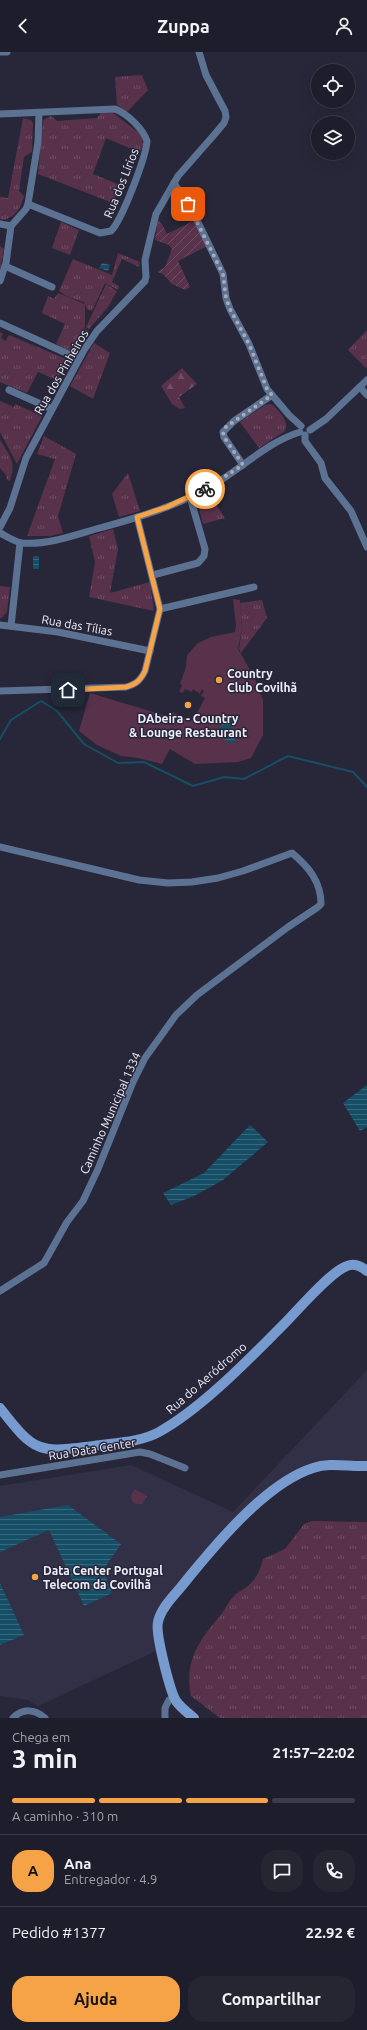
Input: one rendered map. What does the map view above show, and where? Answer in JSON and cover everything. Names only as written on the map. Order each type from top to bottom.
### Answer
[{"type":"main road","name":"Rua do Aeródromo","points":[[0,1408],[25,1439],[33,1445],[43,1448],[68,1449],[108,1444],[141,1438],[158,1433],[177,1421],[240,1367],[309,1298],[339,1271],[348,1266],[355,1265],[367,1271]]},
{"type":"main road","points":[[194,1718],[184,1710],[174,1698],[160,1647],[157,1627],[165,1608],[202,1561],[251,1509],[270,1493],[304,1471],[324,1465],[367,1466]]},
{"type":"street","points":[[0,52],[6,52]]},
{"type":"street","name":"Rua dos Pinheiros","points":[[0,527],[10,508],[26,458],[79,359],[97,332],[145,281],[145,260],[156,214],[178,176],[224,123],[226,117],[225,111],[206,75],[199,52]]},
{"type":"street","name":"Rua dos Lírios","points":[[0,114],[115,109],[124,114],[141,130],[145,136],[147,147],[119,220],[111,231],[100,233],[28,204]]},
{"type":"street","points":[[0,281],[5,266],[11,226],[26,209],[28,204],[38,142],[39,113]]},
{"type":"street","points":[[174,183],[195,216],[223,274],[226,298],[230,309],[249,344],[267,389],[304,430],[305,441],[321,464],[325,478],[351,511],[367,547]]},
{"type":"street","points":[[0,224],[11,226]]},
{"type":"street","points":[[5,266],[52,287]]},
{"type":"street","points":[[0,323],[79,359]]},
{"type":"street","points":[[0,533],[20,543],[56,540],[137,517],[190,496],[214,484],[282,438],[304,430],[326,419],[367,380]]},
{"type":"street","points":[[360,387],[367,395]]},
{"type":"street","points":[[9,390],[52,409]]},
{"type":"street","points":[[243,465],[224,437],[223,432],[234,421],[272,395]]},
{"type":"street","points":[[153,575],[198,563],[204,556],[205,549],[190,496]]},
{"type":"street","points":[[0,692],[126,687],[134,685],[140,680],[145,671],[160,609],[153,575],[137,517]]},
{"type":"street","points":[[11,626],[20,543]]},
{"type":"street","points":[[160,609],[254,587]]},
{"type":"street","name":"Rua das Tílias","points":[[0,625],[91,638],[150,651]]},
{"type":"street","name":"Caminho Municipal 1334","points":[[0,847],[140,880],[168,883],[192,882],[218,878],[243,871],[292,853],[304,863],[313,874],[318,886],[321,904],[197,995],[176,1015],[146,1058],[83,1201],[67,1222],[44,1263],[0,1291]]},
{"type":"street","name":"Rua Data Center","points":[[0,1475],[140,1452],[150,1454],[184,1468]]},
{"type":"street","points":[[165,1718],[165,1708],[169,1700],[174,1698]]},
{"type":"street","points":[[13,1718],[21,1712],[33,1711],[45,1718]]},
{"type":"shaded area","points":[[367,1370],[367,1461],[314,1462],[300,1467],[290,1474],[160,1606],[156,1651],[38,1706],[28,1700],[0,1696],[0,1486],[131,1465],[233,1512]]},
{"type":"green space","points":[[142,75],[148,90],[127,112],[117,105],[115,77]]},
{"type":"green space","points":[[101,113],[113,113],[142,135],[143,145],[141,150],[134,150],[106,138],[93,174],[120,185],[113,203],[38,174],[43,120],[51,116],[57,121],[97,118]]},
{"type":"green space","points":[[23,118],[31,120],[33,123],[32,152],[24,157],[19,191],[24,196],[17,212],[7,219],[2,220],[0,219],[0,197],[8,198]]},
{"type":"green space","points":[[158,220],[162,224],[167,234],[195,220],[207,246],[178,261],[190,287],[185,290],[172,284],[163,274],[157,272],[165,267],[172,249],[169,245],[155,240]]},
{"type":"green space","points":[[61,222],[79,230],[70,255],[52,248]]},
{"type":"green space","points":[[0,246],[4,249],[0,271]]},
{"type":"green space","points":[[118,253],[140,262],[139,267],[122,259],[112,282],[119,286],[118,290],[105,283],[92,311],[88,310],[84,302],[68,297],[59,291],[73,259],[112,275]]},
{"type":"green space","points":[[106,284],[117,291],[108,307],[89,329],[86,327]]},
{"type":"green space","points":[[58,293],[85,304],[85,327],[74,353],[56,344],[65,324],[42,313],[48,296],[54,299]]},
{"type":"green space","points":[[85,329],[89,331],[78,350],[79,352],[74,353]]},
{"type":"green space","points":[[367,330],[367,366],[366,368],[348,350]]},
{"type":"green space","points":[[0,332],[3,334],[1,338],[6,341],[9,335],[66,359],[67,363],[57,380],[38,372],[27,393],[0,382]]},
{"type":"green space","points":[[94,343],[110,353],[93,399],[70,386]]},
{"type":"green space","points":[[182,368],[197,384],[179,397],[185,408],[180,409],[172,404],[161,386]]},
{"type":"green space","points":[[0,401],[14,407],[15,404],[42,416],[17,464],[0,432]]},
{"type":"green space","points":[[265,405],[273,405],[285,420],[285,431],[259,448],[240,422]]},
{"type":"green space","points":[[44,436],[76,454],[58,516],[63,533],[50,536],[27,536],[55,459],[37,454]]},
{"type":"green space","points":[[0,439],[12,463],[13,468],[10,481],[7,480],[6,475],[0,468]]},
{"type":"green space","points":[[128,473],[140,511],[119,517],[112,494]]},
{"type":"green space","points":[[209,494],[225,518],[203,524],[199,506],[201,499]]},
{"type":"green space","points":[[113,529],[118,549],[110,593],[150,582],[154,611],[89,597],[95,562],[89,536]]},
{"type":"green space","points":[[0,586],[10,587],[7,612],[0,619]]},
{"type":"green space","name":"Country Club Covilhã","points":[[233,599],[240,600],[242,629],[238,649],[254,677],[263,700],[263,735],[251,758],[238,762],[195,764],[170,749],[162,764],[138,758],[121,756],[97,745],[79,731],[90,693],[170,717],[173,712],[190,721],[193,720],[205,698],[201,696],[204,691],[202,689],[200,694],[193,689],[192,692],[185,689],[183,693],[179,692],[186,667],[187,655],[198,643],[211,637],[235,632],[236,625]]},
{"type":"green space","points":[[262,600],[267,618],[241,653],[239,649],[242,628],[240,603]]},
{"type":"green space","points":[[135,1489],[147,1496],[142,1504],[136,1504],[132,1501],[131,1495]]},
{"type":"green space","points":[[312,1521],[367,1522],[367,1718],[220,1718],[191,1696],[189,1673],[191,1663],[199,1644],[205,1634],[222,1614],[232,1598],[248,1586],[254,1579],[263,1559],[285,1549],[304,1524]]},
{"type":"water","points":[[102,263],[110,265],[108,271],[99,268]]},
{"type":"water","points":[[33,556],[39,556],[39,569],[33,569]]},
{"type":"water","points":[[226,716],[234,721],[229,730],[237,735],[233,744],[216,735]]},
{"type":"water","points":[[367,1085],[367,1127],[360,1131],[343,1103]]},
{"type":"water","points":[[250,1125],[268,1142],[223,1180],[194,1196],[171,1205],[163,1193],[204,1173]]},
{"type":"water","points":[[68,1505],[121,1544],[103,1570],[112,1593],[84,1606],[49,1530],[0,1552],[0,1517]]},
{"type":"water","points":[[0,1583],[24,1635],[0,1645]]},
{"type":"waterway","points":[[0,739],[11,720],[41,701],[57,711],[84,744],[118,763],[144,762],[193,786],[224,777],[244,779],[288,756],[353,772],[367,787]]},
{"type":"way so far","points":[[188,204],[223,274],[226,298],[230,309],[249,344],[267,389],[272,395],[226,427],[223,432],[224,437],[243,465],[205,489]]},
{"type":"place","name":"Country Club Covilhã","points":[[219,680]]},
{"type":"place","name":"DAbeira - Country & Lounge Restaurant","points":[[188,705]]},
{"type":"place","name":"Data Center Portugal Telecom da Covilhã","points":[[35,1577]]},
{"type":"route","points":[[68,690],[126,687],[134,685],[140,680],[145,671],[160,609],[153,575],[137,517],[167,507],[205,489]]}]
